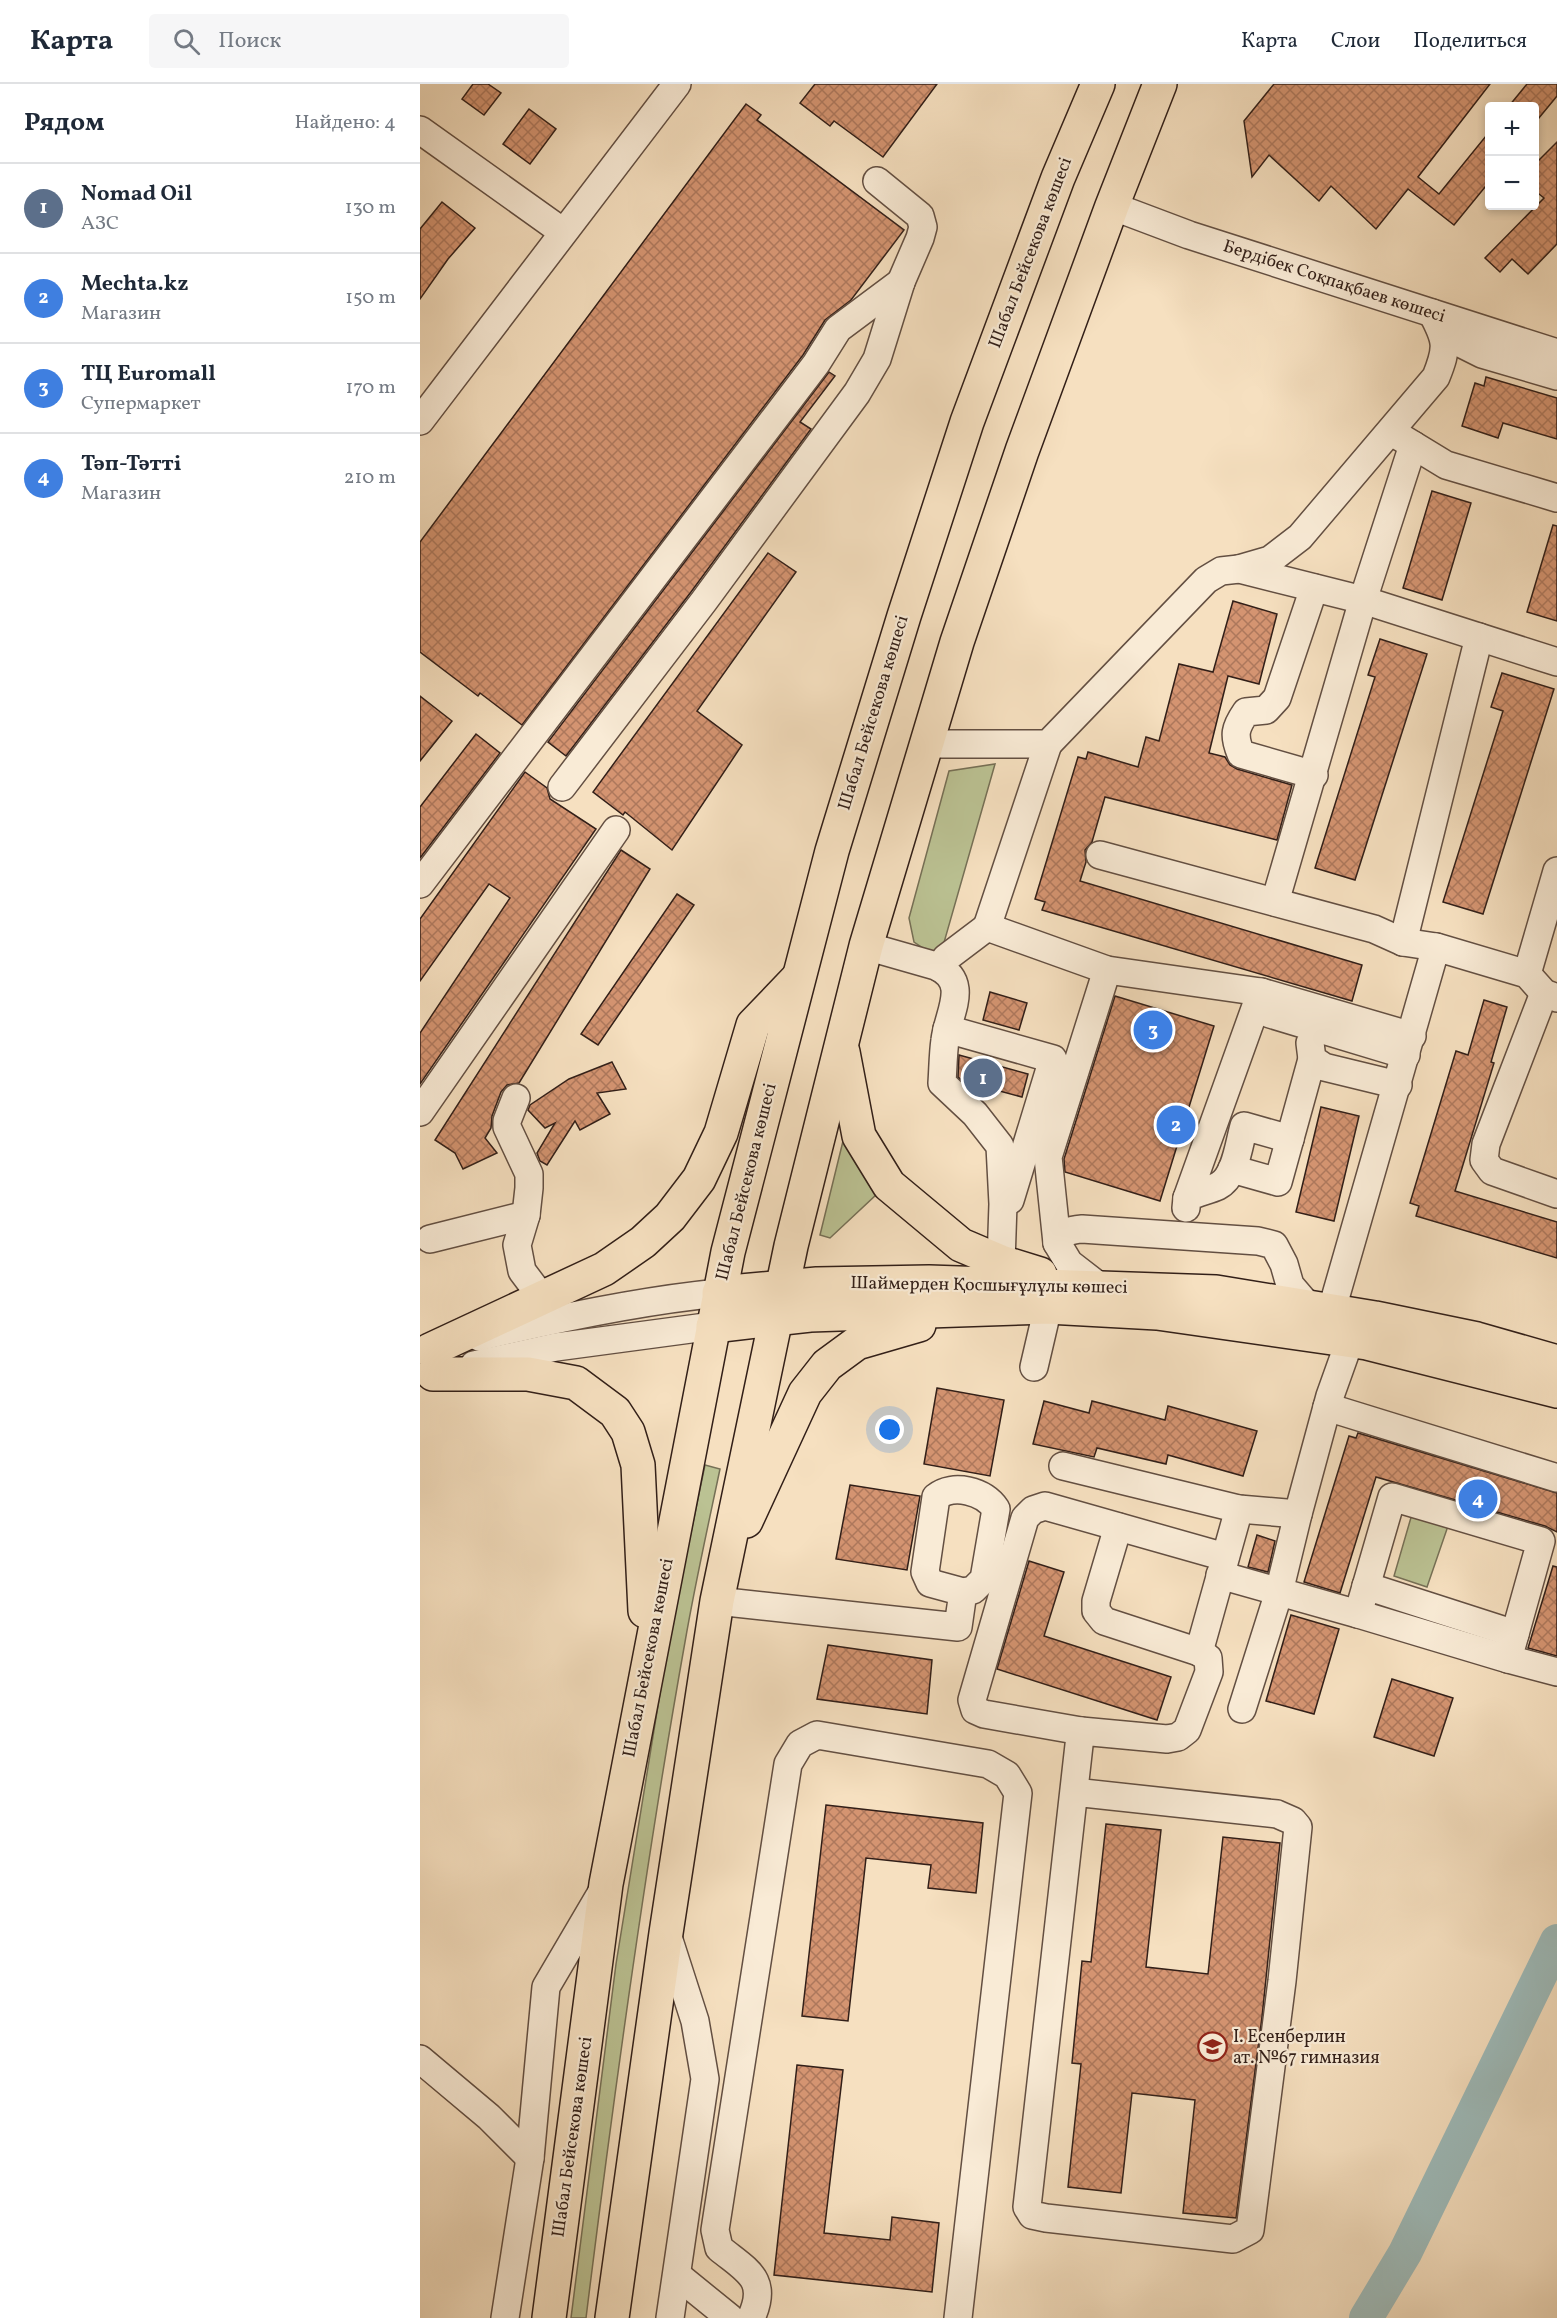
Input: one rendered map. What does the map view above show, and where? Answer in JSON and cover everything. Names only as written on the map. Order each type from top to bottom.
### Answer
[{"type":"main road","name":"Шабал Бейсекова көшесі","points":[[549,2318],[606,1884],[728,1252],[832,851],[967,422],[1058,178],[1098,84]]},
{"type":"main road","points":[[612,2318],[666,1933],[720,1586],[778,1304],[841,1041],[866,946],[957,642],[1018,463],[1112,206],[1160,84]]},
{"type":"main road","points":[[426,1363],[543,1299],[604,1269],[643,1242],[670,1217],[699,1179],[721,1133],[753,1025],[799,977]]},
{"type":"main road","points":[[841,1041],[860,1136],[889,1185],[962,1245],[1001,1262],[1088,1286]]},
{"type":"main road","name":"Шаймерден Қосшығұлұлы көшесі","points":[[713,1326],[778,1304],[817,1284],[929,1282],[1216,1292],[1330,1323],[1557,1392]]},
{"type":"main road","name":"Шаймерден Қосшығұлұлы көшесі","points":[[720,1293],[778,1304],[810,1316],[964,1312],[1048,1307],[1330,1323],[1477,1339],[1557,1362]]},
{"type":"main road","points":[[720,1586],[805,1393],[827,1365],[857,1343],[964,1312]]},
{"type":"main road","points":[[426,1363],[528,1374],[576,1383],[615,1412],[628,1432],[638,1465],[648,1668]]},
{"type":"street","points":[[420,421],[677,84]]},
{"type":"street","points":[[420,130],[563,232]]},
{"type":"street","points":[[562,787],[697,610],[857,393],[877,359],[901,282],[923,227],[920,216],[877,181]]},
{"type":"street","name":"Бердібек Соқпақбаев көшесі","points":[[1112,206],[1189,236],[1438,324],[1557,353]]},
{"type":"street","points":[[420,885],[816,364],[838,329],[901,282]]},
{"type":"street","points":[[1438,324],[1482,354],[1557,376]]},
{"type":"street","points":[[940,968],[946,958],[987,927],[1048,744],[1206,580],[1221,571],[1239,569],[1270,560],[1300,537],[1436,376],[1444,356],[1438,324]]},
{"type":"street","points":[[1389,431],[1446,465],[1557,498]]},
{"type":"street","points":[[1275,902],[1314,775],[1363,600],[1413,446]]},
{"type":"street","points":[[1239,569],[1363,600],[1557,662]]},
{"type":"street","points":[[1314,588],[1277,698],[1266,710],[1246,712],[1237,725],[1236,741],[1241,754],[1314,775]]},
{"type":"street","points":[[1403,942],[1479,637]]},
{"type":"street","points":[[926,744],[1048,744]]},
{"type":"street","points":[[420,1112],[616,830]]},
{"type":"street","points":[[1100,855],[1374,929],[1403,942],[1436,947],[1543,989]]},
{"type":"street","points":[[1557,871],[1543,989],[1486,1144],[1484,1160],[1492,1171],[1557,1194]]},
{"type":"street","points":[[987,927],[1107,970],[1257,1000],[1409,1045]]},
{"type":"street","points":[[866,946],[946,970],[953,981],[956,994],[947,1029],[942,1083],[975,1114],[1000,1146],[1001,1262]]},
{"type":"street","points":[[1242,1709],[1279,1592],[1327,1407],[1330,1323],[1436,947]]},
{"type":"street","points":[[1088,1286],[1057,1244],[1048,1157],[1107,970]]},
{"type":"street","points":[[1182,1236],[1187,1198],[1257,1000]]},
{"type":"street","points":[[1232,1169],[1278,1182],[1312,1059],[1309,1047],[1317,1018]]},
{"type":"street","points":[[947,1029],[1053,1059],[1002,1224]]},
{"type":"street","points":[[1312,1059],[1324,1067],[1398,1084]]},
{"type":"street","points":[[516,1098],[507,1127],[529,1174],[526,1215],[517,1245],[522,1271],[543,1299]]},
{"type":"street","points":[[1187,1198],[1197,1191],[1219,1185],[1230,1175],[1244,1126],[1290,1139]]},
{"type":"street","points":[[430,1239],[526,1215]]},
{"type":"street","points":[[1057,1244],[1062,1235],[1071,1230],[1082,1229],[1258,1241],[1274,1245],[1284,1264],[1290,1285],[1330,1323]]},
{"type":"street","name":"Шаймерден Қосшығұлұлы көшесі","points":[[426,1363],[551,1320],[720,1293]]},
{"type":"street","points":[[1034,1368],[1048,1307]]},
{"type":"street","name":"Шаймерден Қосшығұлұлы көшесі","points":[[426,1363],[713,1326]]},
{"type":"street","points":[[1327,1407],[1557,1478]]},
{"type":"street","points":[[1063,1466],[1239,1509],[1298,1514]]},
{"type":"street","points":[[1358,1614],[1392,1497],[1541,1541],[1511,1646]]},
{"type":"street","points":[[1118,1527],[1096,1601],[1096,1611],[1104,1621],[1199,1652],[1208,1658],[1209,1672],[1186,1730],[1178,1737],[1167,1739],[1081,1731],[984,1714],[975,1710],[972,1700],[1025,1518],[1033,1509],[1045,1506],[1118,1527],[1223,1566],[1279,1592],[1358,1614],[1511,1646]]},
{"type":"street","points":[[1199,1652],[1239,1509]]},
{"type":"street","points":[[720,1586],[958,1627],[963,1592]]},
{"type":"street","points":[[1366,1586],[1511,1646],[1557,1672]]},
{"type":"street","points":[[1074,1792],[1277,1814],[1293,1821],[1298,1827],[1282,1981],[1250,2230],[1242,2236],[1233,2239],[1046,2218],[1032,2215],[1027,2207],[1074,1792],[1081,1731]]},
{"type":"street","points":[[751,2318],[756,2306],[758,2287],[749,2272],[719,2248],[715,2230],[788,1764],[800,1744],[818,1735],[988,1764],[1007,1775],[1018,1793],[958,2318]]},
{"type":"street","points":[[505,2318],[530,2158],[546,1987],[606,1884]]},
{"type":"street","points":[[666,1933],[695,2021],[705,2079],[670,2318]]},
{"type":"street","points":[[420,2059],[489,2117],[530,2158]]},
{"type":"street","points":[[676,2275],[730,2318]]},
{"type":"green space","points":[[995,764],[941,953],[929,952],[914,942],[909,918],[949,771]]},
{"type":"green space","points":[[844,1137],[878,1193],[830,1238],[820,1235]]},
{"type":"green space","points":[[705,1465],[720,1469],[689,1620],[643,1895],[586,2318],[571,2318],[616,1964],[669,1638]]},
{"type":"green space","points":[[1412,1514],[1448,1526],[1427,1587],[1394,1576]]},
{"type":"building","points":[[473,84],[488,84],[501,93],[484,115],[462,99]]},
{"type":"building","points":[[815,84],[937,84],[883,157],[834,121],[830,126],[800,103]]},
{"type":"building","points":[[1274,84],[1490,84],[1418,177],[1439,194],[1485,137],[1485,187],[1454,225],[1408,189],[1376,229],[1331,186],[1319,201],[1269,155],[1252,177],[1244,121]]},
{"type":"building","points":[[1527,84],[1557,84],[1557,96],[1539,118],[1539,102],[1512,102]]},
{"type":"building","points":[[746,104],[761,115],[757,120],[904,230],[851,300],[825,320],[803,355],[522,725],[480,693],[478,696],[420,652],[420,542]]},
{"type":"building","points":[[529,109],[556,129],[530,164],[503,144]]},
{"type":"building","points":[[1557,142],[1557,244],[1528,274],[1512,259],[1500,272],[1485,258],[1532,210],[1539,210],[1539,203],[1544,198],[1539,194],[1539,160]]},
{"type":"building","points":[[442,202],[475,228],[448,259],[420,299],[420,229]]},
{"type":"building","points":[[829,372],[835,376],[800,422],[811,429],[566,756],[548,742]]},
{"type":"building","points":[[1486,377],[1557,398],[1557,439],[1503,423],[1498,438],[1462,426],[1475,383],[1484,386]]},
{"type":"building","points":[[1432,491],[1471,503],[1442,600],[1403,588]]},
{"type":"building","points":[[1553,525],[1557,526],[1557,621],[1527,612]]},
{"type":"building","points":[[768,553],[796,572],[697,711],[742,745],[672,850],[625,812],[623,815],[593,792]]},
{"type":"building","points":[[1233,601],[1277,614],[1259,684],[1228,676],[1209,753],[1225,757],[1230,765],[1237,769],[1292,785],[1277,840],[1105,797],[1092,842],[1085,850],[1086,862],[1080,881],[1362,965],[1352,1001],[1042,910],[1045,902],[1035,899],[1078,757],[1086,759],[1088,752],[1138,767],[1146,737],[1159,741],[1179,664],[1213,672]]},
{"type":"building","points":[[1380,639],[1427,654],[1355,880],[1315,868],[1375,677],[1368,675]]},
{"type":"building","points":[[1502,673],[1554,689],[1483,914],[1443,902],[1503,711],[1491,707]]},
{"type":"building","points":[[420,696],[452,721],[420,761]]},
{"type":"building","points":[[476,734],[500,753],[420,858],[420,807]]},
{"type":"building","points":[[525,772],[547,788],[550,799],[596,829],[420,1084],[420,1033],[510,898],[489,884],[420,981],[420,919]]},
{"type":"building","points":[[621,850],[650,869],[519,1083],[507,1085],[501,1092],[492,1116],[491,1128],[485,1138],[497,1153],[463,1169],[455,1153],[435,1140]]},
{"type":"building","points":[[677,894],[694,905],[598,1045],[581,1034]]},
{"type":"building","points":[[990,992],[1027,1003],[1019,1030],[983,1020]]},
{"type":"building","points":[[1115,996],[1214,1026],[1160,1201],[1065,1172],[1064,1159]]},
{"type":"building","points":[[1484,1000],[1507,1007],[1491,1062],[1494,1063],[1455,1191],[1557,1222],[1557,1258],[1416,1216],[1419,1206],[1410,1203],[1456,1051],[1468,1055]]},
{"type":"building","points":[[959,1055],[1028,1074],[1022,1097],[963,1081],[958,1077]]},
{"type":"building","points":[[612,1062],[626,1089],[597,1093],[610,1114],[580,1130],[575,1121],[547,1165],[540,1161],[537,1153],[555,1123],[545,1128],[528,1110],[530,1105],[569,1079]]},
{"type":"building","points":[[1321,1107],[1359,1116],[1334,1221],[1296,1212]]},
{"type":"building","points":[[937,1388],[1004,1400],[990,1476],[924,1464]]},
{"type":"building","points":[[1044,1401],[1089,1413],[1092,1401],[1165,1420],[1168,1406],[1257,1431],[1243,1476],[1168,1455],[1166,1464],[1097,1448],[1094,1457],[1033,1444]]},
{"type":"building","points":[[1358,1433],[1557,1493],[1557,1532],[1545,1526],[1376,1477],[1340,1593],[1304,1582],[1349,1436],[1356,1438]]},
{"type":"building","points":[[850,1485],[920,1496],[907,1570],[836,1559]]},
{"type":"building","points":[[1257,1535],[1275,1541],[1268,1572],[1248,1567]]},
{"type":"building","points":[[1029,1561],[1064,1572],[1044,1636],[1171,1677],[1157,1720],[997,1669]]},
{"type":"building","points":[[1553,1566],[1557,1567],[1557,1656],[1528,1648]]},
{"type":"building","points":[[1291,1615],[1339,1629],[1314,1714],[1266,1701]]},
{"type":"building","points":[[828,1645],[932,1660],[927,1714],[817,1699]]},
{"type":"building","points":[[1392,1679],[1453,1698],[1434,1756],[1374,1737]]},
{"type":"building","points":[[826,1805],[983,1823],[976,1893],[928,1888],[931,1865],[866,1858],[848,2021],[802,2016]]},
{"type":"building","points":[[1106,1824],[1161,1830],[1146,1967],[1208,1974],[1223,1837],[1280,1843],[1262,2017],[1236,2218],[1183,2213],[1195,2100],[1132,2093],[1121,2193],[1068,2187],[1081,2064],[1072,2063],[1082,1961],[1091,1962]]},
{"type":"building","points":[[797,2065],[843,2070],[824,2233],[890,2240],[892,2217],[939,2223],[932,2292],[774,2275]]},
{"type":"waterway","points":[[1366,2318],[1405,2253],[1557,1941]]},
{"type":"place","name":"ТЦ Euromall","points":[[1153,1030]]},
{"type":"place","name":"Nomad Oil","points":[[983,1078]]},
{"type":"place","name":"Mechta.kz","points":[[1176,1125]]},
{"type":"place","name":"Тәп-Тәтті","points":[[1478,1499]]},
{"type":"place","name":"І. Есенберлин ат. №67 гимназия","points":[[1212,2047]]}]
